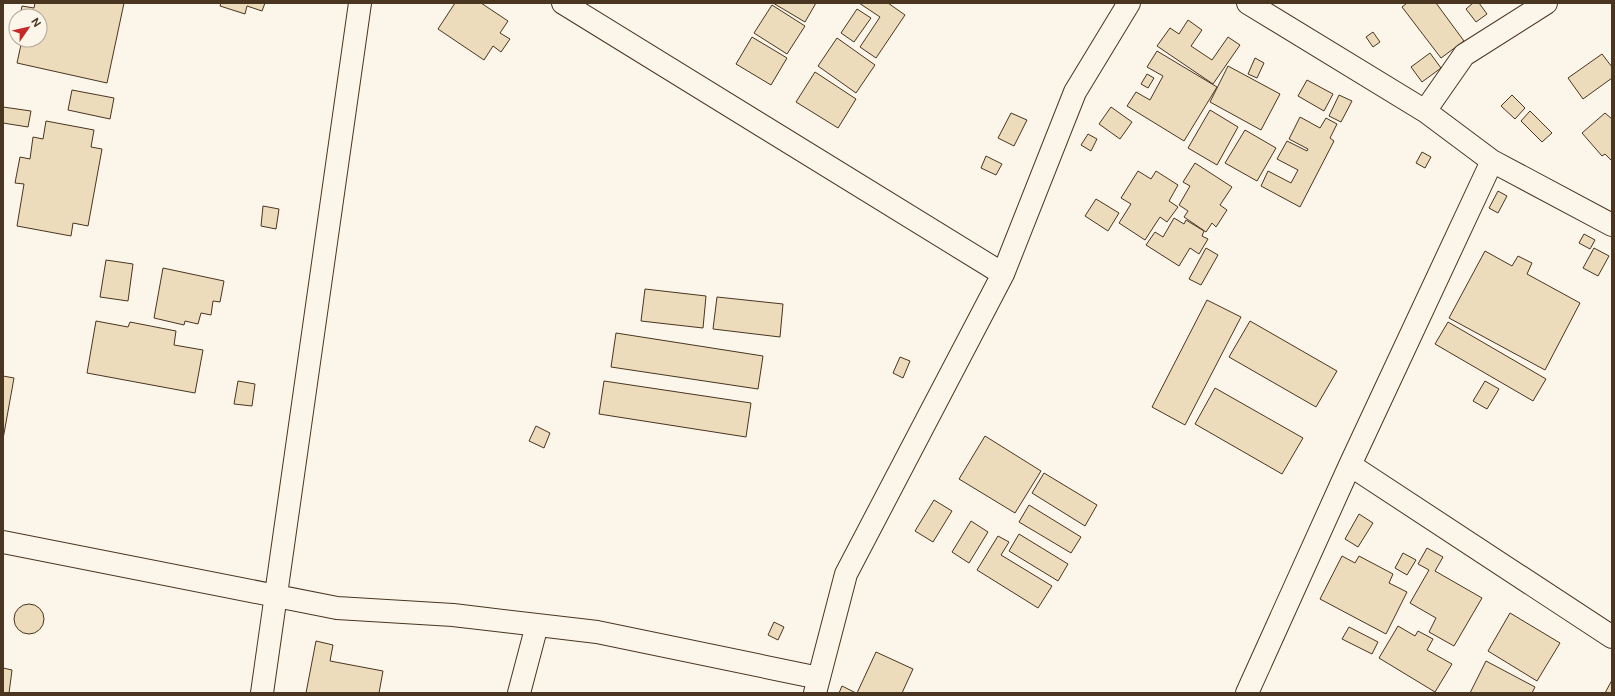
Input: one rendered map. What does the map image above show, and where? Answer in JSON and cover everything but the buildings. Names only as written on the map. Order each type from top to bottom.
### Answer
[{"type":"street","points":[[262,693],[360,3]]},
{"type":"street","points":[[563,3],[1003,274]]},
{"type":"street","points":[[3,542],[337,608],[452,615],[597,632],[817,685],[846,574],[1003,274],[1075,92],[1129,3]]},
{"type":"street","points":[[1248,3],[1425,111],[1492,161],[1612,225]]},
{"type":"street","points":[[1425,111],[1464,55],[1546,3]]},
{"type":"street","points":[[1247,693],[1350,466],[1492,161]]},
{"type":"street","points":[[1350,466],[1612,636]]},
{"type":"street","points":[[519,693],[537,625]]}]
